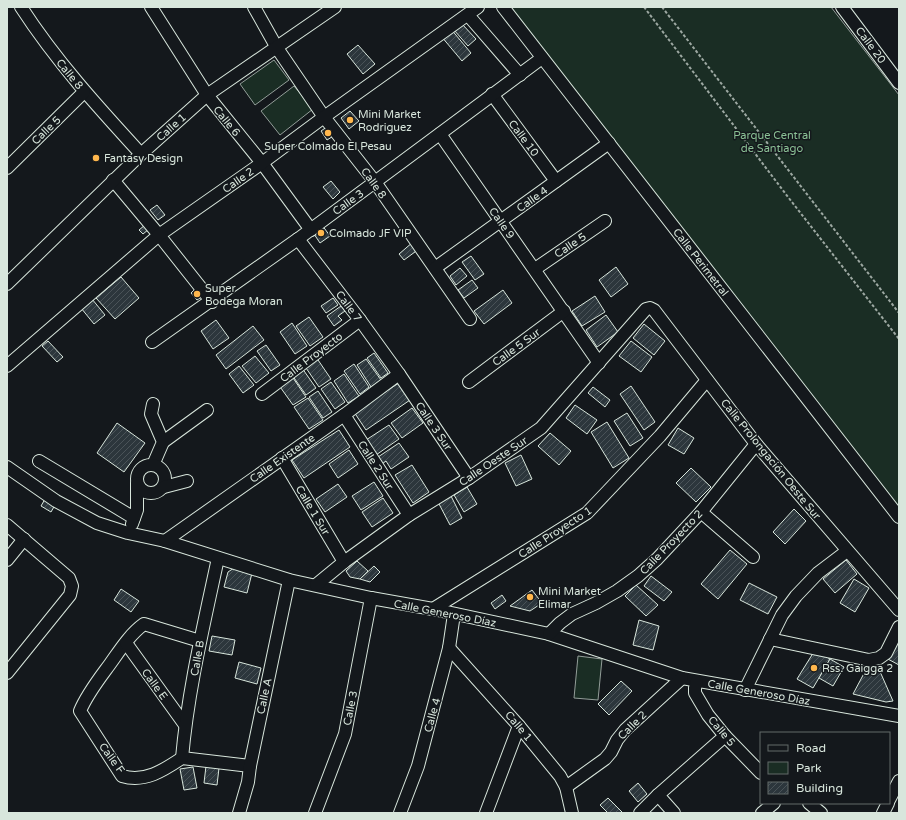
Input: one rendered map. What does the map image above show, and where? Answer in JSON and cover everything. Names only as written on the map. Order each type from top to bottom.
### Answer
[{"type":"street","name":"Calle 8","points":[[21,7],[57,59],[84,92],[141,154]]},
{"type":"street","name":"Calle 6","points":[[151,7],[206,95],[262,163],[311,230]]},
{"type":"street","name":"Calle 8","points":[[254,7],[277,48],[324,117],[375,182],[470,319]]},
{"type":"street","name":"Calle 1","points":[[7,284],[113,180],[206,95],[335,7]]},
{"type":"street","name":"Calle 2","points":[[7,366],[159,235],[262,163],[478,7]]},
{"type":"street","name":"Calle Perimetral","points":[[503,7],[899,517]]},
{"type":"street","name":"Calle 20","points":[[842,7],[898,77]]},
{"type":"street","points":[[468,15],[520,75]]},
{"type":"street","name":"Calle 3","points":[[152,342],[212,302],[311,230],[542,58]]},
{"type":"street","name":"Calle 5","points":[[7,168],[84,92]]},
{"type":"street","name":"Calle 10","points":[[492,94],[556,181]]},
{"type":"street","name":"Calle 9","points":[[440,134],[599,363]]},
{"type":"street","name":"Calle 4","points":[[435,268],[609,143]]},
{"type":"street","points":[[113,180],[212,302]]},
{"type":"street","name":"Calle 5","points":[[535,269],[605,221]]},
{"type":"street","name":"Calle 7","points":[[298,239],[399,374]]},
{"type":"street","name":"Calle Prolongación Oeste Sur","points":[[646,309],[650,308],[654,310],[756,444],[899,610]]},
{"type":"street","name":"Calle Oeste Sur","points":[[316,585],[344,562],[409,515],[469,478],[541,428],[646,309]]},
{"type":"street","name":"Calle 5 Sur","points":[[469,382],[564,312]]},
{"type":"street","name":"Calle Proyecto","points":[[262,394],[360,320]]},
{"type":"street","name":"Calle Existente","points":[[165,541],[344,415],[399,374]]},
{"type":"street","name":"Calle 3 Sur","points":[[399,374],[469,478]]},
{"type":"street","name":"Calle Proyecto 1","points":[[433,609],[587,513],[660,436],[707,380]]},
{"type":"street","points":[[153,404],[151,414],[163,442]]},
{"type":"street","points":[[153,465],[163,442],[207,410]]},
{"type":"street","name":"Calle 2 Sur","points":[[344,415],[409,515]]},
{"type":"street","name":"Calle Proyecto 2","points":[[549,634],[572,614],[596,603],[638,576],[657,559],[701,512],[756,444]]},
{"type":"street","name":"Calle 1 Sur","points":[[282,458],[344,562]]},
{"type":"street","points":[[38,461],[135,514]]},
{"type":"street","points":[[135,514],[138,472],[142,468],[147,465],[153,465],[163,471],[165,476],[164,487]]},
{"type":"street","name":"Calle Generoso Díaz","points":[[7,467],[56,501],[97,523],[128,533],[165,541],[289,580],[549,634],[697,682],[899,716]]},
{"type":"street","points":[[137,483],[139,488],[144,492],[155,493],[164,487],[187,481]]},
{"type":"street","points":[[128,533],[135,514],[149,493]]},
{"type":"street","points":[[701,512],[753,557]]},
{"type":"street","points":[[7,525],[69,578],[72,586],[70,595],[7,673]]},
{"type":"street","points":[[7,560],[24,539]]},
{"type":"street","points":[[745,690],[782,615],[796,596],[818,573],[847,551]]},
{"type":"street","name":"Calle B","points":[[182,758],[185,725],[200,641],[218,558]]},
{"type":"street","name":"Calle A","points":[[239,813],[248,782],[250,766],[289,580]]},
{"type":"street","name":"Calle 3","points":[[315,813],[345,734],[372,598]]},
{"type":"street","name":"Calle 4","points":[[400,813],[418,766],[449,648],[454,614]]},
{"type":"street","points":[[126,643],[136,630],[144,624],[200,641]]},
{"type":"street","points":[[770,640],[869,660],[879,658],[886,653],[899,628]]},
{"type":"street","name":"Calle F","points":[[126,643],[84,700],[80,711],[122,776],[130,778],[149,776],[167,768],[182,758]]},
{"type":"street","name":"Calle E","points":[[126,643],[185,725]]},
{"type":"street","name":"Calle 1","points":[[449,648],[520,726],[560,776],[566,787],[572,813]]},
{"type":"street","name":"Calle 2","points":[[566,787],[605,759],[625,730],[682,678]]},
{"type":"street","name":"Calle 5","points":[[697,682],[695,693],[708,715],[725,736],[760,772]]},
{"type":"street","points":[[486,813],[520,726]]},
{"type":"street","points":[[640,813],[658,794],[725,736]]},
{"type":"street","points":[[182,758],[250,766]]},
{"type":"street","points":[[890,798],[899,780]]},
{"type":"street","points":[[658,794],[674,813]]},
{"type":"street","points":[[762,813],[773,804]]},
{"type":"street","points":[[810,804],[821,813]]},
{"type":"path","points":[[644,7],[788,197],[899,339]]},
{"type":"path","points":[[662,7],[899,313]]},
{"type":"green space","name":"Parque Central de Santiago","points":[[507,7],[831,7],[899,95],[899,508]]},
{"type":"green space","points":[[274,60],[289,80],[255,105],[240,84]]},
{"type":"green space","points":[[294,86],[313,109],[280,135],[261,111]]},
{"type":"green space","points":[[578,656],[602,659],[598,700],[574,698]]},
{"type":"building","points":[[462,24],[476,39],[468,46],[454,30]]},
{"type":"building","points":[[450,28],[471,53],[462,61],[441,36]]},
{"type":"building","points":[[358,45],[375,64],[363,74],[347,54]]},
{"type":"building","name":"Mini Market Rodriguez","points":[[350,111],[359,121],[349,129],[341,118]]},
{"type":"building","name":"Super Colmado El Pesau","points":[[328,126],[335,135],[327,140],[321,131]]},
{"type":"building","points":[[331,181],[340,192],[333,199],[323,187]]},
{"type":"building","points":[[157,205],[165,215],[158,220],[150,210]]},
{"type":"building","points":[[145,225],[149,229],[143,234],[139,230]]},
{"type":"building","name":"Colmado JF VIP","points":[[322,225],[330,236],[320,243],[314,234]]},
{"type":"building","points":[[413,242],[419,249],[404,260],[399,254]]},
{"type":"building","points":[[471,256],[484,274],[475,280],[462,262]]},
{"type":"building","points":[[616,267],[628,284],[611,297],[599,280]]},
{"type":"building","points":[[460,268],[467,276],[456,285],[450,276]]},
{"type":"building","points":[[121,277],[139,298],[115,319],[96,298]]},
{"type":"building","points":[[472,280],[478,288],[464,298],[458,290]]},
{"type":"building","name":"Super Bodega Moran","points":[[196,288],[203,296],[197,300],[191,293]]},
{"type":"building","points":[[503,290],[512,303],[484,324],[474,311]]},
{"type":"building","points":[[595,296],[605,312],[582,326],[572,311]]},
{"type":"building","points":[[333,298],[338,305],[326,313],[321,306]]},
{"type":"building","points":[[92,299],[105,315],[94,324],[81,308]]},
{"type":"building","points":[[341,306],[345,311],[338,316],[342,320],[334,326],[327,316]]},
{"type":"building","points":[[606,315],[618,332],[597,347],[586,330]]},
{"type":"building","points":[[309,317],[323,337],[310,346],[296,326]]},
{"type":"building","points":[[216,320],[229,338],[213,349],[201,331]]},
{"type":"building","points":[[292,323],[307,346],[295,354],[280,332]]},
{"type":"building","points":[[644,324],[665,341],[654,355],[633,338]]},
{"type":"building","points":[[253,326],[264,340],[226,369],[216,355]]},
{"type":"building","points":[[48,341],[63,357],[57,362],[42,346]]},
{"type":"building","points":[[631,341],[652,357],[641,372],[619,356]]},
{"type":"building","points":[[266,345],[280,365],[271,371],[257,351]]},
{"type":"building","points":[[374,353],[388,373],[381,378],[367,358]]},
{"type":"building","points":[[255,356],[269,373],[256,383],[242,366]]},
{"type":"building","points":[[316,357],[331,379],[319,387],[304,365]]},
{"type":"building","points":[[366,359],[381,380],[371,387],[357,365]]},
{"type":"building","points":[[354,364],[369,387],[360,394],[344,371]]},
{"type":"building","points":[[239,366],[254,385],[243,393],[229,374]]},
{"type":"building","points":[[302,368],[316,388],[306,395],[292,375]]},
{"type":"building","points":[[344,374],[359,396],[348,403],[334,381]]},
{"type":"building","points":[[291,375],[306,397],[293,405],[278,384]]},
{"type":"building","points":[[402,381],[413,398],[366,430],[354,412]]},
{"type":"building","points":[[331,382],[345,402],[335,409],[321,389]]},
{"type":"building","points":[[631,386],[655,422],[644,430],[620,394]]},
{"type":"building","points":[[593,387],[610,400],[605,407],[588,393]]},
{"type":"building","points":[[318,391],[332,412],[323,418],[309,397]]},
{"type":"building","points":[[308,398],[323,420],[309,429],[294,407]]},
{"type":"building","points":[[575,405],[597,420],[587,434],[566,418]]},
{"type":"building","points":[[412,408],[423,423],[402,438],[391,423]]},
{"type":"building","points":[[627,413],[643,438],[630,446],[614,421]]},
{"type":"building","points":[[607,422],[629,458],[613,468],[591,432]]},
{"type":"building","points":[[117,423],[145,443],[124,472],[97,453]]},
{"type":"building","points":[[389,425],[399,439],[376,455],[366,440]]},
{"type":"building","points":[[678,428],[694,438],[684,454],[668,445]]},
{"type":"building","points":[[339,430],[350,447],[304,478],[292,460]]},
{"type":"building","points":[[550,433],[571,451],[559,465],[538,446]]},
{"type":"building","points":[[399,443],[409,457],[391,469],[386,461],[382,464],[378,457]]},
{"type":"building","points":[[349,450],[358,464],[338,478],[329,464]]},
{"type":"building","points":[[521,455],[532,479],[516,486],[505,463]]},
{"type":"building","points":[[412,465],[429,492],[413,503],[395,475]]},
{"type":"building","points":[[691,468],[711,487],[696,502],[676,483]]},
{"type":"building","points":[[374,482],[383,496],[361,510],[352,496]]},
{"type":"building","points":[[338,484],[347,497],[325,512],[316,499]]},
{"type":"building","points":[[467,487],[477,504],[464,512],[454,495]]},
{"type":"building","points":[[451,496],[462,518],[450,525],[438,502]]},
{"type":"building","points":[[383,498],[393,513],[372,527],[362,512]]},
{"type":"building","points":[[45,499],[55,505],[51,512],[41,506]]},
{"type":"building","points":[[794,509],[806,521],[785,544],[773,532]]},
{"type":"building","points":[[730,550],[747,564],[718,599],[701,584]]},
{"type":"building","points":[[846,560],[857,574],[835,593],[823,579]]},
{"type":"building","points":[[357,561],[368,571],[360,579],[350,577],[346,571]]},
{"type":"building","points":[[374,566],[380,572],[370,582],[360,579]]},
{"type":"building","points":[[234,568],[252,573],[247,593],[224,587],[228,572]]},
{"type":"building","points":[[651,576],[672,592],[664,601],[644,586]]},
{"type":"building","points":[[854,579],[869,588],[855,612],[840,603]]},
{"type":"building","points":[[749,583],[777,597],[768,614],[740,600]]},
{"type":"building","points":[[636,585],[658,605],[646,616],[625,596]]},
{"type":"building","points":[[121,589],[139,601],[131,612],[114,600]]},
{"type":"building","name":"Mini Market Elimar","points":[[532,590],[542,603],[530,611],[510,606]]},
{"type":"building","points":[[502,595],[506,601],[495,609],[491,603]]},
{"type":"building","points":[[639,620],[659,626],[653,650],[633,645]]},
{"type":"building","points":[[212,636],[235,640],[232,655],[209,651]]},
{"type":"building","points":[[899,636],[899,665],[886,658]]},
{"type":"building","name":"Rss. Gaigga 2","points":[[815,650],[830,659],[813,688],[797,679]]},
{"type":"building","points":[[830,659],[844,667],[833,686],[819,678]]},
{"type":"building","points":[[239,662],[261,668],[257,684],[235,678]]},
{"type":"building","points":[[869,664],[878,667],[893,701],[886,702],[853,694]]},
{"type":"building","points":[[621,681],[632,691],[609,715],[598,704]]},
{"type":"building","points":[[206,766],[219,768],[217,785],[204,783]]},
{"type":"building","points":[[193,767],[197,788],[184,790],[180,769]]},
{"type":"building","points":[[638,783],[647,794],[638,802],[629,791]]},
{"type":"building","points":[[608,798],[623,813],[608,813],[600,805]]},
{"type":"place","name":"Mini Market Rodriguez","points":[[350,120]]},
{"type":"place","name":"Super Colmado El Pesau","points":[[328,133]]},
{"type":"place","name":"Fantasy Design","points":[[96,158]]},
{"type":"place","name":"Colmado JF VIP","points":[[321,233]]},
{"type":"place","name":"Super Bodega Moran","points":[[197,294]]},
{"type":"place","name":"Mini Market Elimar","points":[[530,597]]},
{"type":"place","name":"Rss. Gaigga 2","points":[[814,668]]}]
